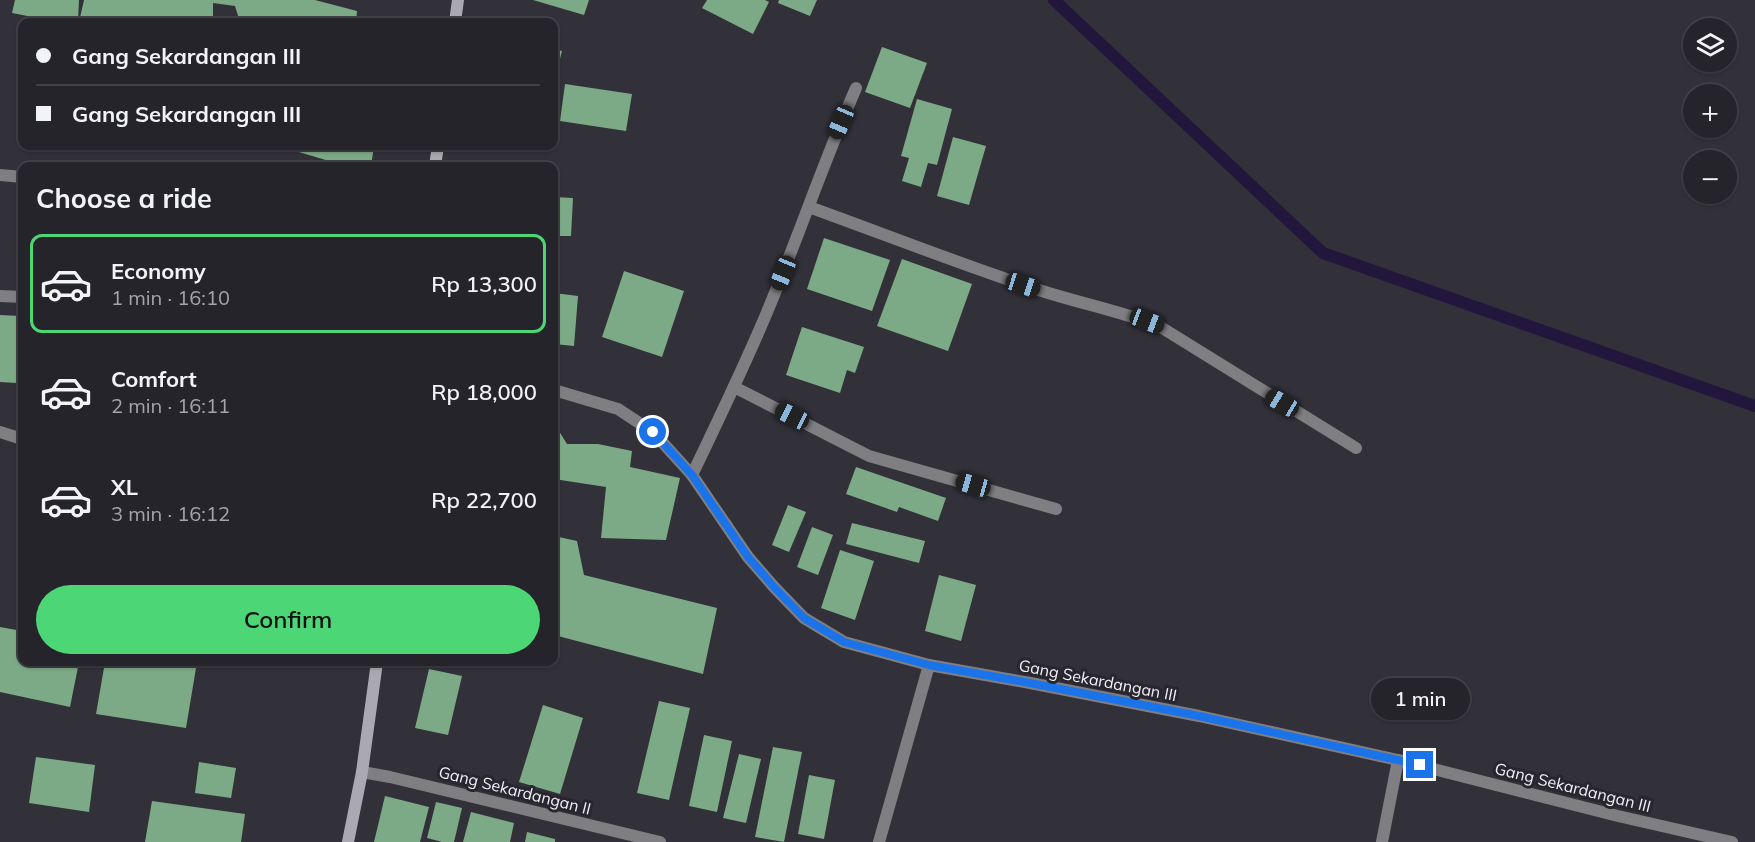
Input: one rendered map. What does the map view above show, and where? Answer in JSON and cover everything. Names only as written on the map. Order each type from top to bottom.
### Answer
[{"type":"main road","points":[[456,18],[458,0]]},
{"type":"main road","points":[[348,842],[362,772],[376,666]]},
{"type":"street","points":[[692,475],[765,317],[856,88]]},
{"type":"street","points":[[0,175],[18,177]]},
{"type":"street","points":[[809,207],[1023,285],[1159,326],[1244,381],[1356,448]]},
{"type":"street","points":[[0,296],[18,297]]},
{"type":"street","points":[[734,387],[869,456],[1056,509]]},
{"type":"street","name":"Gang Sekardangan III","points":[[558,391],[618,409],[653,432],[692,475],[748,557],[774,587],[804,618],[844,642],[929,665],[1199,716],[1398,760],[1618,816],[1732,842]]},
{"type":"street","points":[[0,432],[18,438]]},
{"type":"street","points":[[879,842],[929,665]]},
{"type":"street","points":[[1382,842],[1398,760]]},
{"type":"street","name":"Gang Sekardangan II","points":[[362,772],[660,842]]},
{"type":"building","points":[[15,0],[79,0],[78,18],[38,18],[12,13]]},
{"type":"building","points":[[84,0],[315,0],[357,11],[356,18],[239,18],[235,6],[213,3],[213,18],[80,18]]},
{"type":"building","points":[[533,0],[589,0],[584,15]]},
{"type":"building","points":[[707,0],[765,0],[769,2],[753,34],[702,8]]},
{"type":"building","points":[[779,0],[817,0],[810,16],[778,3]]},
{"type":"building","points":[[882,47],[927,63],[910,108],[865,92]]},
{"type":"building","points":[[558,50],[562,51],[558,66]]},
{"type":"building","points":[[565,84],[632,94],[626,131],[560,121]]},
{"type":"building","points":[[917,99],[952,109],[937,165],[928,163],[921,187],[902,181],[909,158],[901,156]]},
{"type":"building","points":[[953,137],[986,146],[969,205],[937,196]]},
{"type":"building","points":[[292,150],[373,150],[372,162],[332,162]]},
{"type":"building","points":[[558,197],[573,198],[571,236],[558,236]]},
{"type":"building","points":[[824,238],[890,260],[872,311],[807,289]]},
{"type":"building","points":[[902,259],[972,284],[948,351],[877,326]]},
{"type":"building","points":[[624,271],[684,291],[662,357],[602,337]]},
{"type":"building","points":[[558,294],[578,296],[574,346],[558,344]]},
{"type":"building","points":[[0,315],[18,316],[17,383],[0,382]]},
{"type":"building","points":[[802,327],[864,347],[855,373],[847,370],[840,393],[786,375]]},
{"type":"building","points":[[558,429],[567,444],[598,444],[632,451],[630,467],[680,478],[666,540],[601,538],[606,487],[558,480]]},
{"type":"building","points":[[856,467],[946,498],[938,521],[899,507],[897,512],[846,494]]},
{"type":"building","points":[[788,505],[806,512],[789,552],[772,545]]},
{"type":"building","points":[[852,523],[925,541],[919,563],[846,544]]},
{"type":"building","points":[[812,527],[833,535],[818,575],[797,567]]},
{"type":"building","points":[[558,537],[577,541],[584,575],[717,608],[703,674],[558,636]]},
{"type":"building","points":[[840,550],[874,561],[855,620],[821,608]]},
{"type":"building","points":[[939,575],[976,585],[961,641],[925,631]]},
{"type":"building","points":[[0,627],[18,630],[18,666],[78,666],[70,707],[0,692]]},
{"type":"building","points":[[104,666],[196,666],[186,728],[96,714]]},
{"type":"building","points":[[429,669],[462,676],[448,735],[415,728]]},
{"type":"building","points":[[659,701],[690,708],[669,800],[637,793]]},
{"type":"building","points":[[543,705],[583,718],[560,794],[519,782]]},
{"type":"building","points":[[704,735],[732,741],[717,812],[689,806]]},
{"type":"building","points":[[773,747],[802,752],[784,842],[755,837]]},
{"type":"building","points":[[739,754],[761,759],[746,823],[723,818]]},
{"type":"building","points":[[36,757],[95,765],[89,812],[29,803]]},
{"type":"building","points":[[199,762],[236,768],[231,798],[195,793]]},
{"type":"building","points":[[809,775],[835,780],[824,839],[798,834]]},
{"type":"building","points":[[385,796],[429,807],[420,842],[374,842]]},
{"type":"building","points":[[152,801],[245,814],[241,842],[145,842]]},
{"type":"building","points":[[436,802],[462,808],[454,842],[427,838]]},
{"type":"building","points":[[471,812],[514,823],[510,842],[463,842]]},
{"type":"building","points":[[527,832],[555,839],[555,842],[525,842]]},
{"type":"waterway","points":[[1054,0],[1323,253],[1755,406]]},
{"type":"route","points":[[653,432],[692,475],[748,557],[774,587],[804,618],[844,642],[929,665],[1199,716],[1420,765]]}]
